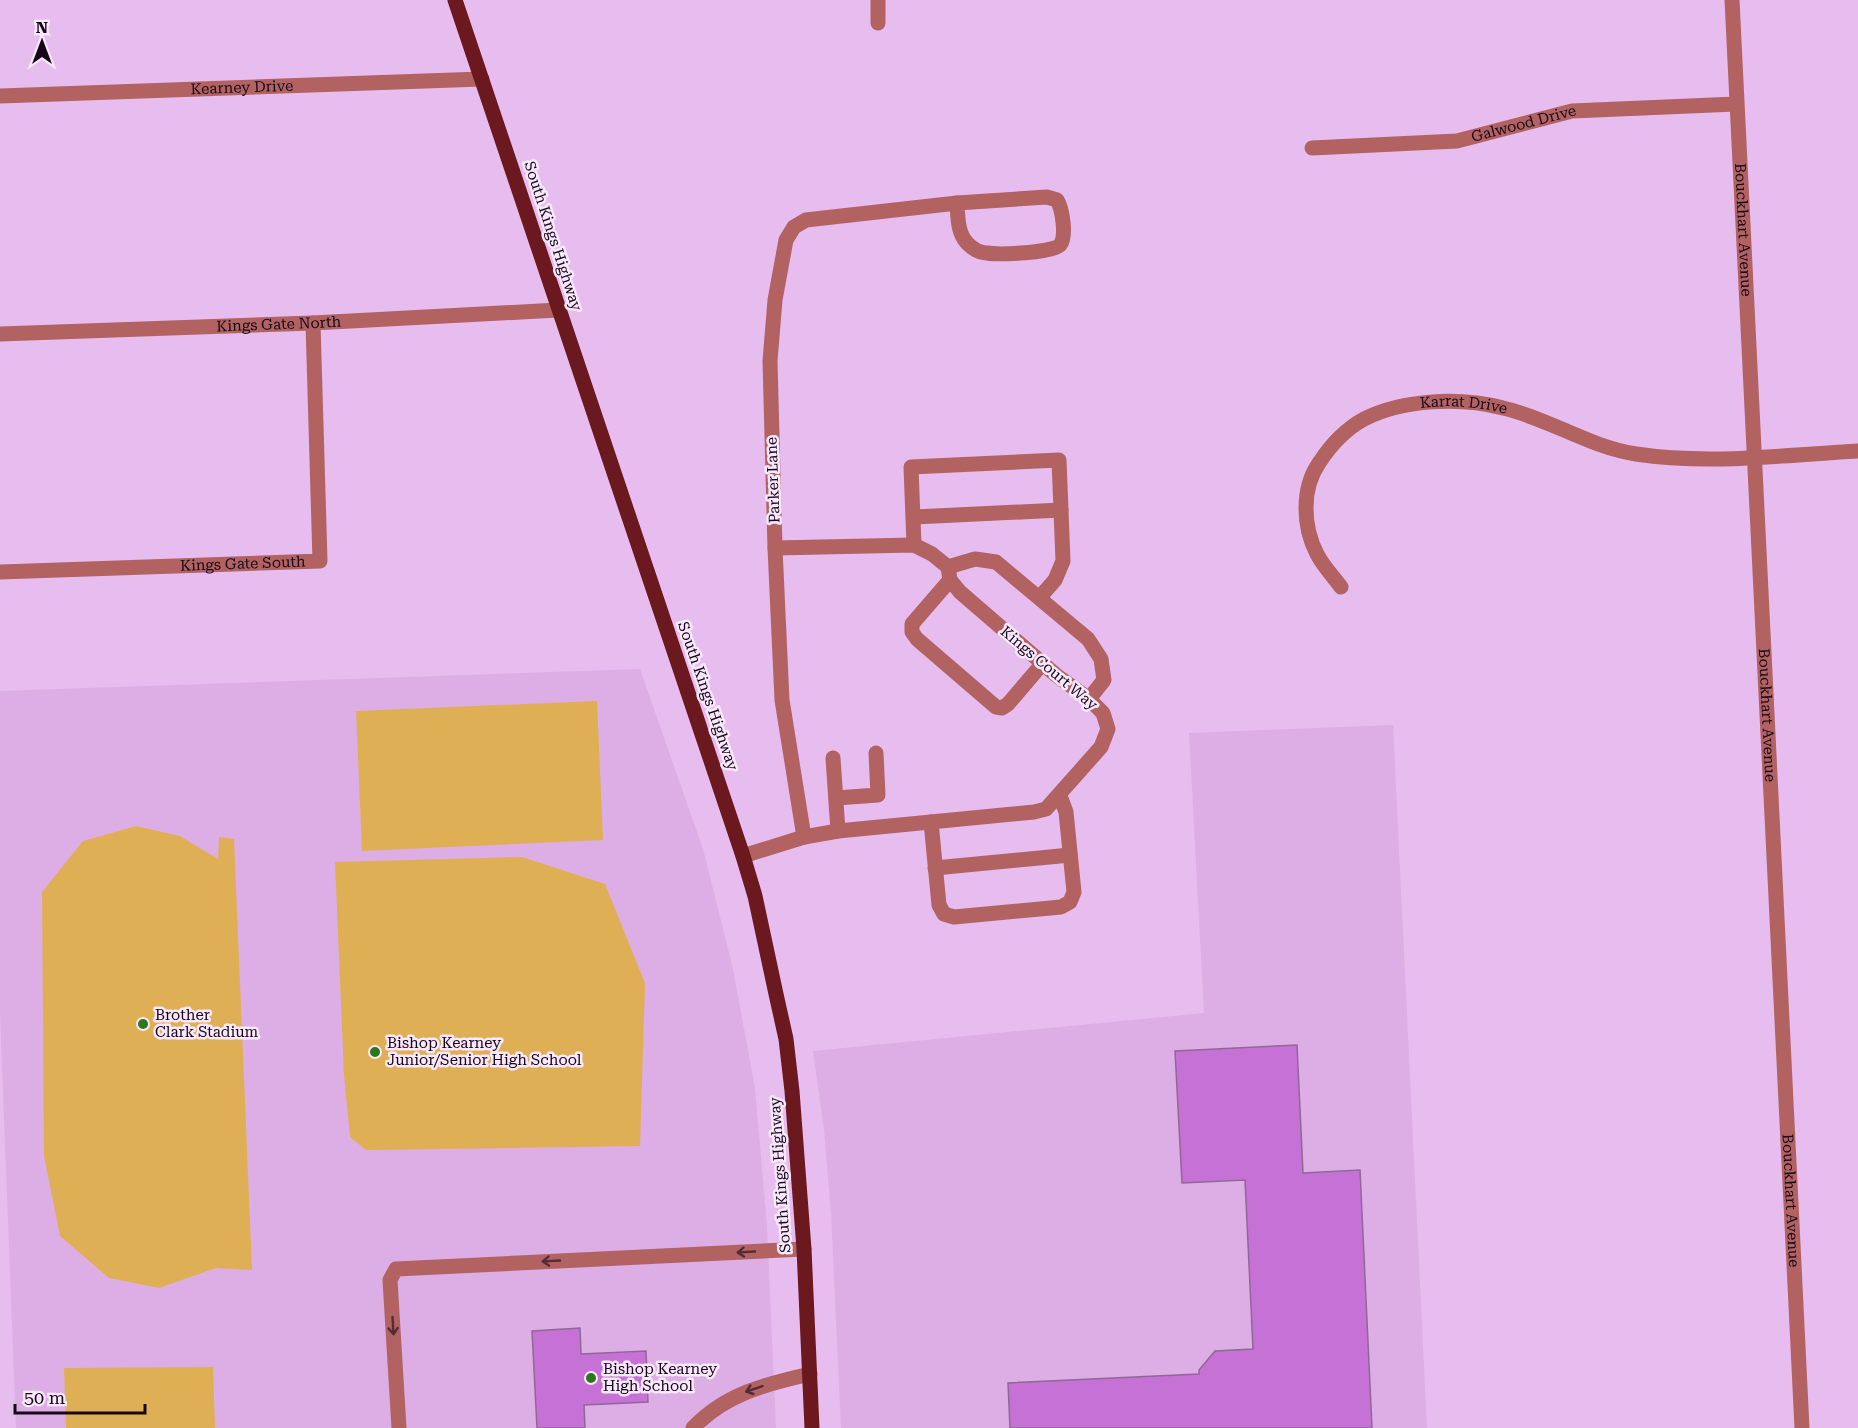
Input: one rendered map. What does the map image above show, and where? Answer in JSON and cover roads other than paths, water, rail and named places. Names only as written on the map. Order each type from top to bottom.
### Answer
[{"type":"main road","name":"South Kings Highway","points":[[455,0],[743,856],[765,941],[786,1039],[796,1132],[812,1428]]},
{"type":"street","points":[[878,0],[878,23]]},
{"type":"street","name":"Bouckhart Avenue","points":[[1732,0],[1802,1428]]},
{"type":"street","name":"Kearney Drive","points":[[0,96],[482,79]]},
{"type":"street","name":"Galwood Drive","points":[[1312,148],[1457,141],[1572,111],[1736,104]]},
{"type":"street","name":"Parker Lane","points":[[804,837],[782,700],[775,548],[770,361],[775,300],[786,240],[794,227],[806,220],[957,203],[1047,197],[1057,200],[1061,208],[1063,236],[1060,244],[1049,250],[986,254],[974,249],[964,241],[959,227],[957,203]]},
{"type":"street","name":"Kings Gate North","points":[[0,334],[313,323],[558,310]]},
{"type":"street","name":"Kings Gate South","points":[[0,572],[320,561],[313,323]]},
{"type":"street","name":"Karrat Drive","points":[[1341,587],[1318,556],[1308,534],[1306,510],[1308,486],[1315,468],[1327,451],[1345,433],[1364,420],[1391,409],[1446,402],[1502,407],[1612,448],[1635,454],[1717,459],[1858,451]]},
{"type":"street","points":[[914,546],[911,467],[1059,460],[1063,561],[1055,580],[1040,597]]},
{"type":"street","points":[[914,517],[1061,510]]},
{"type":"street","name":"Kings Court Way","points":[[775,548],[914,546],[932,554],[949,573],[960,592],[1056,675],[1089,699],[1102,713],[1108,729],[1101,747],[1060,796],[1046,809],[838,831],[804,837]]},
{"type":"street","points":[[1043,663],[1008,704],[1002,708],[996,707],[917,639],[912,632],[912,624],[949,573],[975,559],[996,562],[1088,639],[1101,659],[1104,680],[1089,699]]},
{"type":"street","points":[[836,798],[878,795],[876,753]]},
{"type":"street","points":[[833,758],[838,831]]},
{"type":"street","points":[[931,822],[939,905],[945,914],[954,917],[1061,907],[1070,902],[1074,892],[1066,812],[1060,796]]},
{"type":"street","points":[[743,856],[804,837]]},
{"type":"street","points":[[935,868],[1070,855]]},
{"type":"street","points":[[399,1428],[390,1280],[396,1269],[804,1250]]},
{"type":"street","points":[[693,1428],[717,1407],[735,1396],[776,1382],[810,1374]]},
{"type":"place","name":"Brother Clark Stadium","points":[[143,1024]]},
{"type":"place","name":"Bishop Kearney Junior/Senior High School","points":[[375,1052]]},
{"type":"place","name":"Bishop Kearney High School","points":[[591,1378]]}]
